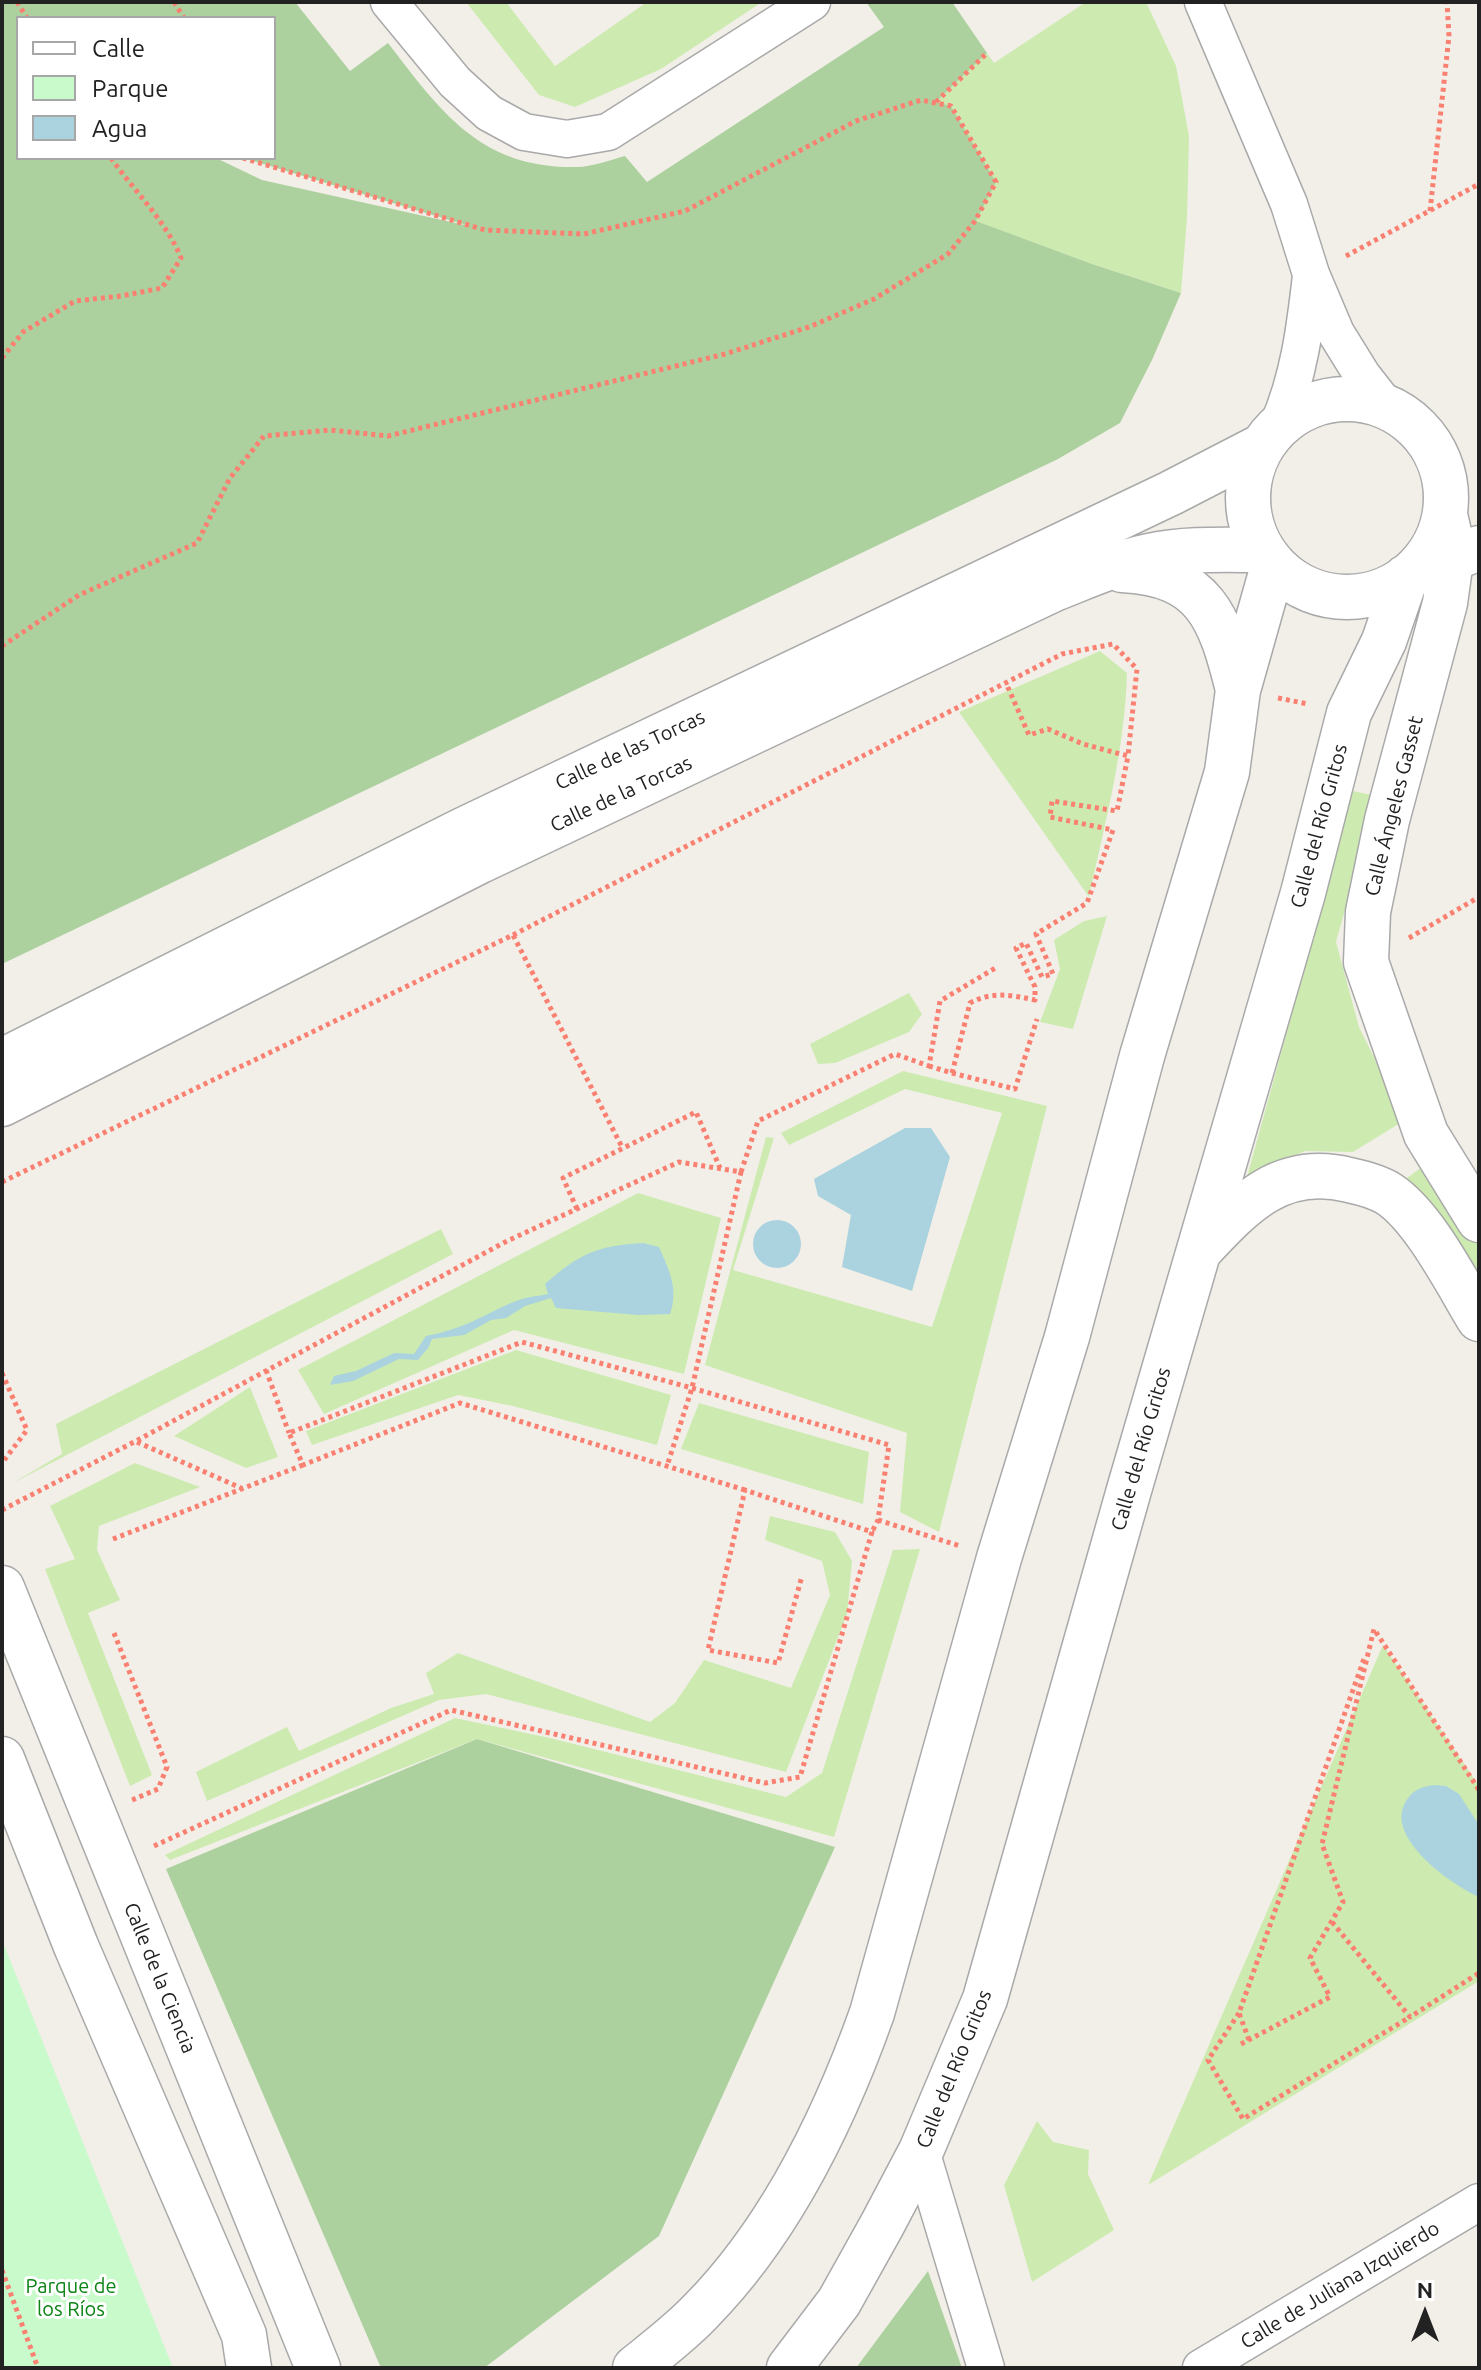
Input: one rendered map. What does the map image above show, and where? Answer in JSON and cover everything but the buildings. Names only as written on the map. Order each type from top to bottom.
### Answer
[{"type":"street","points":[[389,2],[455,82],[489,113],[524,132],[567,139],[608,132],[812,2]]},
{"type":"street","points":[[1203,2],[1289,204],[1311,274],[1336,333],[1362,375],[1387,407]]},
{"type":"street","points":[[1311,274],[1304,336],[1292,393],[1254,460],[1247,490],[1250,522],[1268,558],[1289,579],[1327,596],[1368,595],[1465,554]]},
{"type":"street","points":[[1270,436],[1311,405],[1349,399],[1387,407],[1403,416],[1428,441],[1456,490],[1430,552],[1406,577]]},
{"type":"street","name":"Calle de las Torcas","points":[[2,1061],[463,830],[1171,493],[1270,436]]},
{"type":"street","name":"Calle Ángeles Gasset","points":[[1456,490],[1450,537],[1465,554],[1445,603],[1384,836],[1368,912],[1366,962],[1426,1134],[1479,1220]]},
{"type":"street","name":"Calle de la Torcas","points":[[2,1104],[480,861],[1054,589],[1149,556],[1174,553],[1268,558]]},
{"type":"street","points":[[635,2368],[700,2312],[765,2232],[805,2169],[847,2085],[872,2013],[999,1558],[1067,1337],[1142,1056],[1227,772],[1238,690],[1268,558]]},
{"type":"street","points":[[1105,570],[1151,572],[1166,576],[1192,592],[1226,641],[1238,690]]},
{"type":"street","name":"Calle del Río Gritos","points":[[789,2368],[839,2302],[921,2151],[985,1999],[1303,893],[1349,713],[1384,641],[1406,577]]},
{"type":"street","points":[[1198,1253],[1238,1210],[1259,1193],[1293,1178],[1341,1178],[1367,1184],[1390,1195],[1423,1230],[1479,1319]]},
{"type":"street","name":"Calle de la Ciencia","points":[[2,1588],[318,2368]]},
{"type":"street","points":[[2,1759],[76,1946],[244,2335],[249,2368]]},
{"type":"street","points":[[921,2151],[986,2368]]},
{"type":"street","name":"Calle de Juliana Izquierdo","points":[[1201,2368],[1479,2202]]},
{"type":"path","points":[[1430,211],[1449,36],[1447,2]]},
{"type":"path","points":[[935,103],[987,53]]},
{"type":"path","points":[[2,646],[79,595],[197,543],[230,478],[264,436],[330,430],[388,436],[725,354],[809,327],[874,299],[948,254],[975,221],[996,182],[951,106],[921,100],[856,121],[685,211],[584,234],[485,230],[250,160]]},
{"type":"path","points":[[2,358],[23,332],[75,301],[162,288],[181,258],[172,235],[112,160]]},
{"type":"path","points":[[272,160],[278,168]]},
{"type":"path","points":[[1311,274],[1479,184]]},
{"type":"path","points":[[2,1182],[513,935],[1062,654],[1113,644],[1137,669],[1128,756],[1117,811],[1052,801],[1050,817],[1113,830],[1087,903],[1036,934],[1053,974],[1042,977],[1026,943],[1016,948],[1035,987],[1035,1000],[1004,994],[984,995],[970,1003],[952,1073]]},
{"type":"path","points":[[1006,683],[1029,735],[1048,729],[1083,744],[1128,756]]},
{"type":"path","points":[[1238,690],[1349,713]]},
{"type":"path","points":[[1366,962],[1479,897]]},
{"type":"path","points":[[513,935],[623,1149]]},
{"type":"path","points":[[929,1066],[940,1001],[997,967]]},
{"type":"path","points":[[667,1466],[692,1388],[741,1172],[758,1121],[895,1054],[1015,1089],[1037,1019]]},
{"type":"path","points":[[577,1209],[563,1178],[696,1112],[720,1169]]},
{"type":"path","points":[[2,1510],[507,1241],[679,1162],[741,1172]]},
{"type":"path","points":[[160,1843],[451,1710],[765,1783],[800,1777],[878,1520],[889,1445],[522,1342],[289,1433]]},
{"type":"path","points":[[266,1370],[303,1465]]},
{"type":"path","points":[[2,1373],[27,1430],[2,1463]]},
{"type":"path","points":[[113,1539],[460,1403],[872,1532]]},
{"type":"path","points":[[136,1441],[242,1488]]},
{"type":"path","points":[[745,1490],[708,1650],[778,1663],[802,1576]]},
{"type":"path","points":[[878,1520],[999,1558]]},
{"type":"path","points":[[1374,1629],[1479,1790]]},
{"type":"path","points":[[1241,2044],[1330,1997],[1310,1958],[1343,1902],[1322,1844],[1374,1629]]},
{"type":"path","points":[[1374,1629],[1239,2013],[1208,2060],[1243,2119],[1479,1973]]},
{"type":"path","points":[[94,1816],[158,1789],[167,1767],[114,1633]]},
{"type":"path","points":[[1332,1922],[1410,2017]]},
{"type":"path","points":[[1239,2013],[1249,2040]]},
{"type":"path","points":[[2,2270],[38,2368]]},
{"type":"green space","points":[[2,2],[295,2],[350,71],[388,43],[446,113],[466,132],[489,147],[514,158],[543,165],[583,167],[625,156],[647,182],[884,27],[866,2],[952,2],[987,53],[936,102],[951,106],[996,182],[976,221],[1181,293],[1120,423],[1058,459],[2,964]]},
{"type":"green space","points":[[466,2],[506,2],[555,66],[647,2],[762,2],[661,69],[575,107],[539,95]]},
{"type":"green space","points":[[1086,2],[1146,2],[1176,66],[1189,136],[1181,293],[975,221],[995,182],[951,106],[935,103],[987,53],[994,63]]},
{"type":"green space","points":[[1100,651],[1127,673],[1118,758],[1089,897],[959,712]]},
{"type":"green space","points":[[1353,791],[1377,796],[1336,942],[1359,1027],[1405,1120],[1353,1152],[1305,1151],[1247,1177]]},
{"type":"green space","points":[[1107,916],[1073,1029],[1040,1022],[1060,969],[1054,940],[1084,921]]},
{"type":"green space","points":[[909,993],[922,1014],[909,1032],[835,1063],[818,1064],[810,1044]]},
{"type":"green space","points":[[903,1071],[1047,1106],[939,1532],[900,1512],[907,1433],[705,1365],[766,1137],[774,1138],[733,1270],[932,1327],[1002,1113],[905,1089],[789,1145],[781,1133]]},
{"type":"green space","points":[[1430,1161],[1479,1245],[1479,1291],[1403,1181]]},
{"type":"green space","points":[[638,1193],[721,1218],[684,1374],[514,1330],[324,1414],[298,1370]]},
{"type":"green space","points":[[441,1229],[453,1254],[11,1484],[62,1454],[56,1424]]},
{"type":"green space","points":[[516,1350],[671,1395],[657,1445],[513,1406],[458,1395],[312,1445],[306,1431]]},
{"type":"green space","points":[[250,1387],[278,1457],[246,1468],[174,1436]]},
{"type":"green space","points":[[699,1403],[869,1452],[863,1504],[681,1449]]},
{"type":"green space","points":[[135,1463],[200,1487],[99,1526],[97,1550],[120,1600],[88,1613],[152,1775],[130,1786],[45,1569],[75,1559],[50,1506]]},
{"type":"green space","points":[[770,1516],[835,1532],[852,1561],[847,1614],[786,1772],[486,1694],[439,1700],[207,1801],[196,1772],[287,1727],[299,1751],[391,1708],[434,1694],[426,1673],[458,1653],[650,1722],[675,1703],[704,1660],[791,1688],[830,1595],[822,1561],[765,1540]]},
{"type":"green space","points":[[920,1549],[834,1837],[477,1739],[170,1860],[165,1855],[455,1718],[550,1738],[786,1797],[822,1773],[893,1550]]},
{"type":"green space","points":[[1383,1645],[1479,1786],[1479,1981],[1148,2185]]},
{"type":"green space","points":[[477,1739],[835,1847],[659,2236],[484,2368],[381,2368],[166,1869]]},
{"type":"green space","name":"Parque de los Ríos","points":[[2,1940],[173,2368],[2,2368]]},
{"type":"green space","points":[[1037,2121],[1053,2142],[1089,2150],[1088,2174],[1114,2230],[1032,2282],[1004,2185]]},
{"type":"green space","points":[[928,2271],[962,2368],[856,2368]]},
{"type":"water","points":[[905,1128],[931,1128],[950,1157],[912,1291],[842,1267],[851,1215],[818,1196],[814,1179]]},
{"type":"water","points":[[777,1220],[794,1227],[801,1244],[794,1261],[777,1268],[760,1261],[753,1244],[760,1227]]},
{"type":"water","points":[[643,1243],[659,1247],[666,1264],[673,1288],[670,1314],[638,1315],[556,1308],[551,1298],[525,1306],[506,1318],[491,1320],[464,1335],[432,1339],[418,1360],[399,1359],[353,1381],[330,1385],[334,1376],[356,1371],[394,1353],[414,1354],[426,1336],[463,1326],[520,1300],[548,1294],[545,1284],[590,1253],[613,1246]]},
{"type":"water","points":[[1434,1785],[1446,1786],[1459,1794],[1479,1825],[1479,1897],[1425,1860],[1405,1832],[1402,1819],[1407,1800],[1416,1790]]}]
